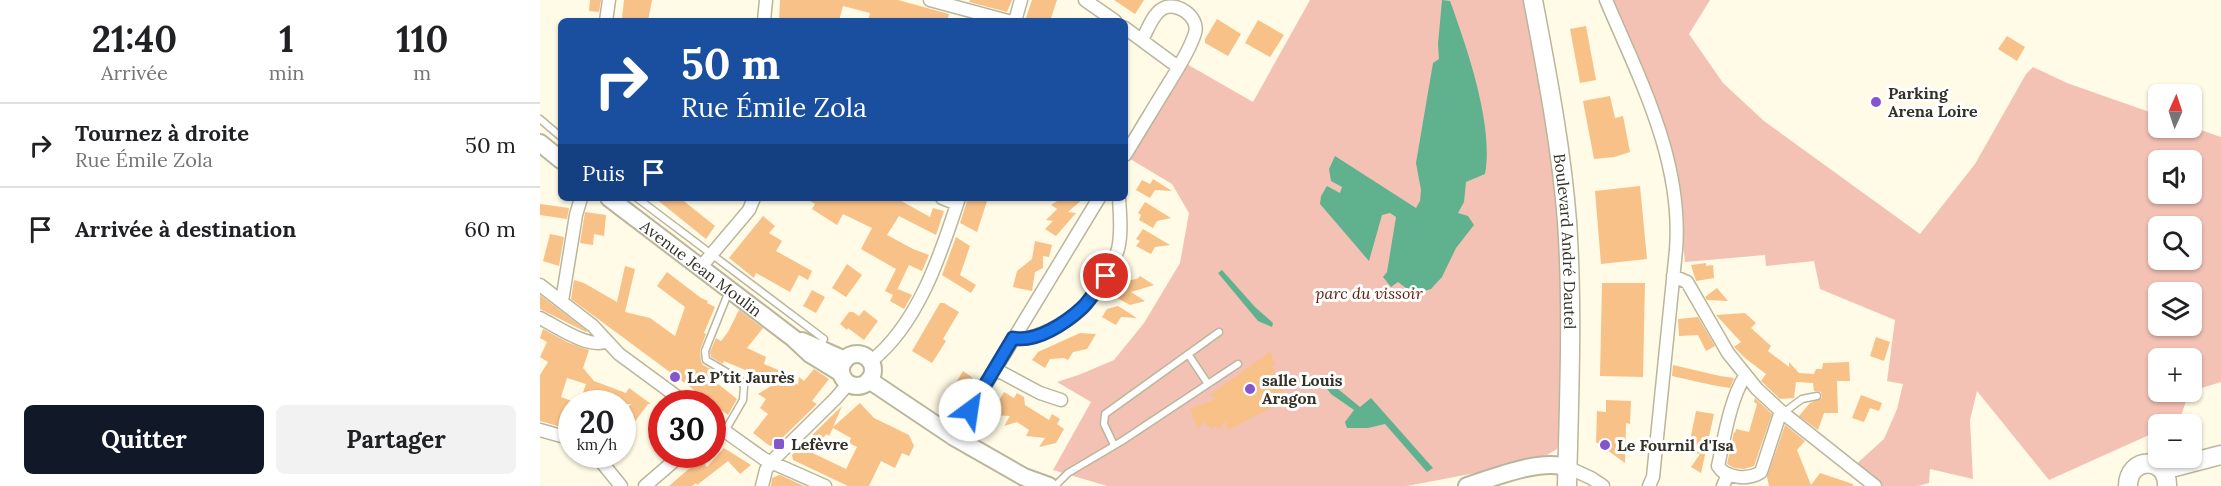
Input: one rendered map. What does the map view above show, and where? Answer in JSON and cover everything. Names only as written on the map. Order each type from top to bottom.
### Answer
[{"type":"main road","name":"Boulevard André Dautel","points":[[1533,0],[1557,124],[1567,221],[1570,314],[1567,486]]},
{"type":"main road","points":[[2167,481],[2221,455]]},
{"type":"main road","points":[[2128,486],[2130,473],[2140,465],[2152,464],[2167,481]]},
{"type":"main road","points":[[2167,481],[2221,465]]},
{"type":"street","points":[[606,18],[609,0]]},
{"type":"street","points":[[764,18],[766,0]]},
{"type":"street","points":[[930,0],[997,18]]},
{"type":"street","points":[[1016,18],[1021,0]]},
{"type":"street","points":[[1085,0],[1111,18]]},
{"type":"street","points":[[1606,0],[1651,103],[1666,151],[1678,232],[1653,477],[1649,486]]},
{"type":"street","points":[[1128,150],[1178,67],[1197,26],[1192,16],[1175,7],[1164,7],[1142,40]]},
{"type":"street","points":[[1128,30],[1178,67]]},
{"type":"street","points":[[540,143],[558,158]]},
{"type":"street","points":[[562,301],[580,201]]},
{"type":"street","name":"Avenue Jean Moulin","points":[[613,201],[793,338],[810,354],[845,372]]},
{"type":"street","points":[[700,268],[749,210],[753,201]]},
{"type":"street","points":[[870,362],[882,353],[909,320],[921,298],[958,201]]},
{"type":"street","points":[[954,437],[1097,201]]},
{"type":"street","points":[[1013,338],[1021,340],[1032,338],[1055,327],[1084,306],[1106,276],[1118,248],[1119,201]]},
{"type":"street","points":[[1674,276],[1682,278],[1692,288],[1728,353],[1745,376],[1783,413],[1875,486]]},
{"type":"street","points":[[540,285],[592,326],[619,354],[668,390]]},
{"type":"street","points":[[540,318],[588,342],[602,344],[606,341]]},
{"type":"street","name":"Avenue Jean Moulin","points":[[793,338],[822,343],[845,372]]},
{"type":"street","points":[[762,486],[766,470],[771,462],[835,399],[849,357],[858,354],[870,362],[873,371],[869,380],[862,385],[845,372]]},
{"type":"street","points":[[995,369],[1040,393],[1061,400]]},
{"type":"street","points":[[1745,376],[1738,386],[1718,466],[1725,480],[1755,481],[1761,472],[1779,417],[1783,413]]},
{"type":"street","points":[[869,380],[954,437],[1024,477],[1049,486]]},
{"type":"street","points":[[540,430],[558,435]]},
{"type":"street","points":[[726,432],[771,462],[825,486]]},
{"type":"street","points":[[1467,486],[1495,476],[1556,464],[1591,477],[1603,486]]},
{"type":"street","points":[[606,468],[621,486]]},
{"type":"street","points":[[645,486],[665,468]]},
{"type":"lane","points":[[540,119],[558,134]]},
{"type":"lane","points":[[641,201],[822,343]]},
{"type":"lane","points":[[726,417],[743,400],[744,386],[740,380],[706,360],[705,351],[730,290]]},
{"type":"lane","points":[[1114,446],[1104,424],[1105,414],[1220,332]]},
{"type":"lane","points":[[1188,354],[1208,384]]},
{"type":"lane","points":[[1054,486],[1068,473],[1114,446],[1238,364]]},
{"type":"lane","points":[[1783,413],[1794,402],[1817,396]]},
{"type":"green space","name":"parc du vissoir","points":[[1310,0],[1525,0],[1549,132],[1558,212],[1561,268],[1561,435],[1557,449],[1542,458],[1517,465],[1407,486],[1107,486],[1053,470],[1091,402],[1057,382],[1114,360],[1144,323],[1180,263],[1189,213],[1172,184],[1128,158],[1128,155],[1185,63],[1253,102]]},
{"type":"green space","points":[[1610,0],[1710,0],[1689,34],[1723,83],[1764,121],[1920,234],[1975,164],[2026,74],[2033,67],[2067,83],[2148,111],[2148,138],[2202,138],[2202,130],[2221,137],[2221,382],[2202,388],[2202,348],[2148,348],[2148,402],[2186,402],[2182,414],[2148,414],[2148,435],[2049,480],[1977,391],[1970,420],[1973,479],[1930,469],[1929,483],[1918,486],[1879,486],[1853,467],[1884,439],[1897,409],[1903,384],[1887,381],[1895,320],[1820,289],[1814,261],[1766,266],[1765,255],[1685,262],[1675,172]]},
{"type":"shaded area","points":[[1442,0],[1450,1],[1464,41],[1482,110],[1487,154],[1485,174],[1466,182],[1464,202],[1458,213],[1468,216],[1474,225],[1456,248],[1442,277],[1431,289],[1414,294],[1398,282],[1391,287],[1383,277],[1387,272],[1396,217],[1390,213],[1382,215],[1369,261],[1320,204],[1321,196],[1327,186],[1340,193],[1342,187],[1331,181],[1329,169],[1335,156],[1416,208],[1420,201],[1421,190],[1416,163],[1433,63],[1439,59]]},
{"type":"shaded area","points":[[1222,270],[1255,307],[1273,323],[1272,327],[1258,321],[1218,273]]},
{"type":"shaded area","points":[[1327,380],[1360,407],[1371,398],[1433,468],[1427,472],[1385,424],[1368,428],[1347,428],[1345,422],[1354,410],[1331,394],[1323,384]]},
{"type":"building","points":[[590,0],[601,0],[599,12],[589,11]]},
{"type":"building","points":[[624,0],[652,0],[649,18],[622,18]]},
{"type":"building","points":[[780,0],[898,0],[949,14],[948,18],[869,18],[870,13],[843,6],[840,18],[779,18]]},
{"type":"building","points":[[970,0],[1012,0],[1007,12],[969,2]]},
{"type":"building","points":[[1032,0],[1057,0],[1051,18],[1026,18]]},
{"type":"building","points":[[1114,0],[1144,0],[1135,14]]},
{"type":"building","points":[[1217,19],[1241,34],[1228,56],[1205,43]]},
{"type":"building","points":[[1258,20],[1284,35],[1270,57],[1245,43]]},
{"type":"building","points":[[1586,26],[1596,80],[1580,83],[1570,29]]},
{"type":"building","points":[[2007,36],[2025,47],[2017,61],[1998,49]]},
{"type":"building","points":[[1610,96],[1615,118],[1623,116],[1630,152],[1614,157],[1594,159],[1583,101]]},
{"type":"building","points":[[1153,179],[1172,191],[1155,190],[1150,198],[1136,190],[1142,180],[1150,184]]},
{"type":"building","points":[[1640,186],[1647,259],[1601,264],[1595,191]]},
{"type":"building","points":[[659,201],[684,201],[715,226],[706,239]]},
{"type":"building","points":[[810,201],[901,201],[930,217],[933,208],[944,211],[936,235],[899,216],[887,235],[929,255],[922,271],[909,265],[897,290],[912,295],[904,309],[890,301],[893,295],[885,291],[896,269],[861,249],[872,228],[843,214],[837,225],[812,209],[815,204]]},
{"type":"building","points":[[967,201],[987,201],[977,232],[960,223]]},
{"type":"building","points":[[1057,201],[1081,201],[1068,212],[1076,213],[1056,236],[1045,229],[1053,221],[1046,220],[1057,209],[1051,205]]},
{"type":"building","points":[[1145,202],[1171,218],[1157,221],[1153,228],[1139,220],[1141,215],[1138,213]]},
{"type":"building","points":[[540,204],[569,208],[567,219],[540,215]]},
{"type":"building","points":[[585,212],[606,215],[604,236],[594,234],[593,245],[580,243]]},
{"type":"building","points":[[763,216],[775,226],[769,233],[782,241],[776,251],[812,271],[808,280],[799,275],[790,292],[756,273],[754,278],[729,258]]},
{"type":"building","points":[[1143,229],[1170,245],[1155,247],[1151,254],[1136,246],[1140,241],[1136,239]]},
{"type":"building","points":[[550,234],[564,237],[559,266],[543,261]]},
{"type":"building","points":[[956,237],[970,246],[960,275],[976,285],[971,293],[942,275]]},
{"type":"building","points":[[1035,241],[1052,245],[1049,257],[1043,256],[1043,268],[1035,272],[1032,291],[1013,287],[1017,271],[1032,259]]},
{"type":"building","points":[[1706,263],[1706,266],[1713,265],[1714,278],[1696,281],[1691,265]]},
{"type":"building","points":[[847,264],[862,275],[846,297],[832,288]]},
{"type":"building","points":[[625,266],[635,269],[625,312],[650,318],[675,336],[685,307],[657,286],[667,272],[708,301],[707,303],[715,307],[704,333],[706,334],[700,350],[701,361],[703,365],[717,372],[712,379],[726,390],[694,390],[571,299],[574,280],[584,283],[617,302]]},
{"type":"building","points":[[1140,276],[1154,285],[1131,292],[1145,301],[1130,305],[1117,298],[1124,281],[1137,279]]},
{"type":"building","points":[[1602,283],[1645,283],[1643,377],[1600,376]]},
{"type":"building","points":[[1717,288],[1728,301],[1707,300],[1705,297]]},
{"type":"building","points":[[812,290],[825,297],[816,313],[803,306]]},
{"type":"building","points":[[540,295],[587,331],[540,309]]},
{"type":"building","points":[[940,303],[959,312],[943,339],[946,341],[932,363],[912,351]]},
{"type":"building","points":[[1118,306],[1137,318],[1121,317],[1116,325],[1102,317],[1107,309]]},
{"type":"building","points":[[739,310],[763,328],[747,348],[766,357],[764,364],[783,372],[798,385],[799,377],[804,381],[814,369],[829,379],[812,401],[817,404],[775,445],[770,446],[753,433],[768,414],[760,408],[766,399],[758,394],[776,383],[724,361],[723,364],[711,357],[710,352],[716,338],[721,341]]},
{"type":"building","points":[[864,310],[878,321],[864,340],[840,324],[849,312],[859,316]]},
{"type":"building","points":[[1745,313],[1756,323],[1751,328],[1771,346],[1768,351],[1789,367],[1789,362],[1799,373],[1814,374],[1816,369],[1822,369],[1823,363],[1849,362],[1850,381],[1837,381],[1838,413],[1824,413],[1818,430],[1799,416],[1810,403],[1822,398],[1821,392],[1814,391],[1813,383],[1796,382],[1794,398],[1780,399],[1761,381],[1766,374],[1734,347],[1741,342],[1716,315]]},
{"type":"building","points":[[1698,317],[1715,346],[1706,351],[1698,335],[1679,336],[1678,319]]},
{"type":"building","points":[[543,329],[569,343],[589,350],[583,368],[594,381],[618,390],[584,390],[586,384],[567,378],[563,390],[558,390],[558,426],[540,421],[540,375],[548,362],[540,357],[547,342],[540,338]]},
{"type":"building","points":[[1080,333],[1096,334],[1087,349],[1073,352],[1068,360],[1050,359],[1045,368],[1032,360],[1038,352]]},
{"type":"building","points":[[1876,337],[1890,342],[1884,361],[1870,356]]},
{"type":"building","name":"salle Louis Aragon","points":[[1270,352],[1275,364],[1272,367],[1284,392],[1277,395],[1281,403],[1228,430],[1226,421],[1219,429],[1215,426],[1212,429],[1204,422],[1198,429],[1190,409],[1216,399],[1210,395]]},
{"type":"building","points":[[1673,365],[1734,378],[1730,388],[1712,385],[1672,376]]},
{"type":"building","points":[[963,371],[973,378],[961,397],[951,391]]},
{"type":"building","points":[[726,390],[737,399],[728,415],[726,414]]},
{"type":"building","points":[[1004,392],[1014,398],[1017,393],[1024,397],[1025,405],[1049,420],[1052,414],[1060,419],[1057,424],[1064,429],[1056,443],[1039,447],[1045,438],[1026,436],[1029,430],[1017,422],[1004,426],[1010,416],[991,415]]},
{"type":"building","points":[[636,393],[648,404],[636,420]]},
{"type":"building","points":[[1861,395],[1882,403],[1879,411],[1870,408],[1864,422],[1852,418]]},
{"type":"building","points":[[1755,398],[1772,414],[1754,466],[1744,469],[1734,468],[1727,464],[1734,432],[1736,429],[1749,432],[1757,404],[1754,402]]},
{"type":"building","points":[[1606,400],[1631,401],[1630,424],[1626,423],[1625,463],[1596,442],[1597,411],[1606,412]]},
{"type":"building","points":[[860,403],[874,418],[909,435],[914,446],[909,456],[902,453],[895,468],[881,461],[869,486],[848,486],[793,460],[792,455],[800,447],[846,469],[857,447],[849,443],[851,438],[833,428],[829,436],[827,434],[810,449],[804,443],[842,406],[833,427]]},
{"type":"building","points":[[1696,411],[1714,414],[1701,473],[1691,467],[1700,454],[1688,451]]},
{"type":"building","points":[[1785,425],[1805,441],[1797,450],[1811,485],[1820,473],[1853,484],[1853,486],[1769,486],[1767,477]]},
{"type":"building","points":[[726,449],[751,465],[740,474],[728,461],[726,463]]},
{"type":"building","points":[[690,468],[719,468],[697,485],[696,483],[692,486],[669,486]]},
{"type":"building","points":[[779,475],[804,486],[771,486],[772,478]]},
{"type":"place","name":"Parking Arena Loire","points":[[1876,102]]},
{"type":"place","name":"Le P’tit Jaurès","points":[[675,377]]},
{"type":"place","name":"salle Louis Aragon","points":[[1250,389]]},
{"type":"place","name":"Lefèvre","points":[[779,444]]},
{"type":"place","name":"Le Fournil d'Isa","points":[[1605,445]]},
{"type":"route","points":[[970,410],[1013,338],[1021,340],[1032,338],[1055,327],[1084,306],[1106,276]]}]
